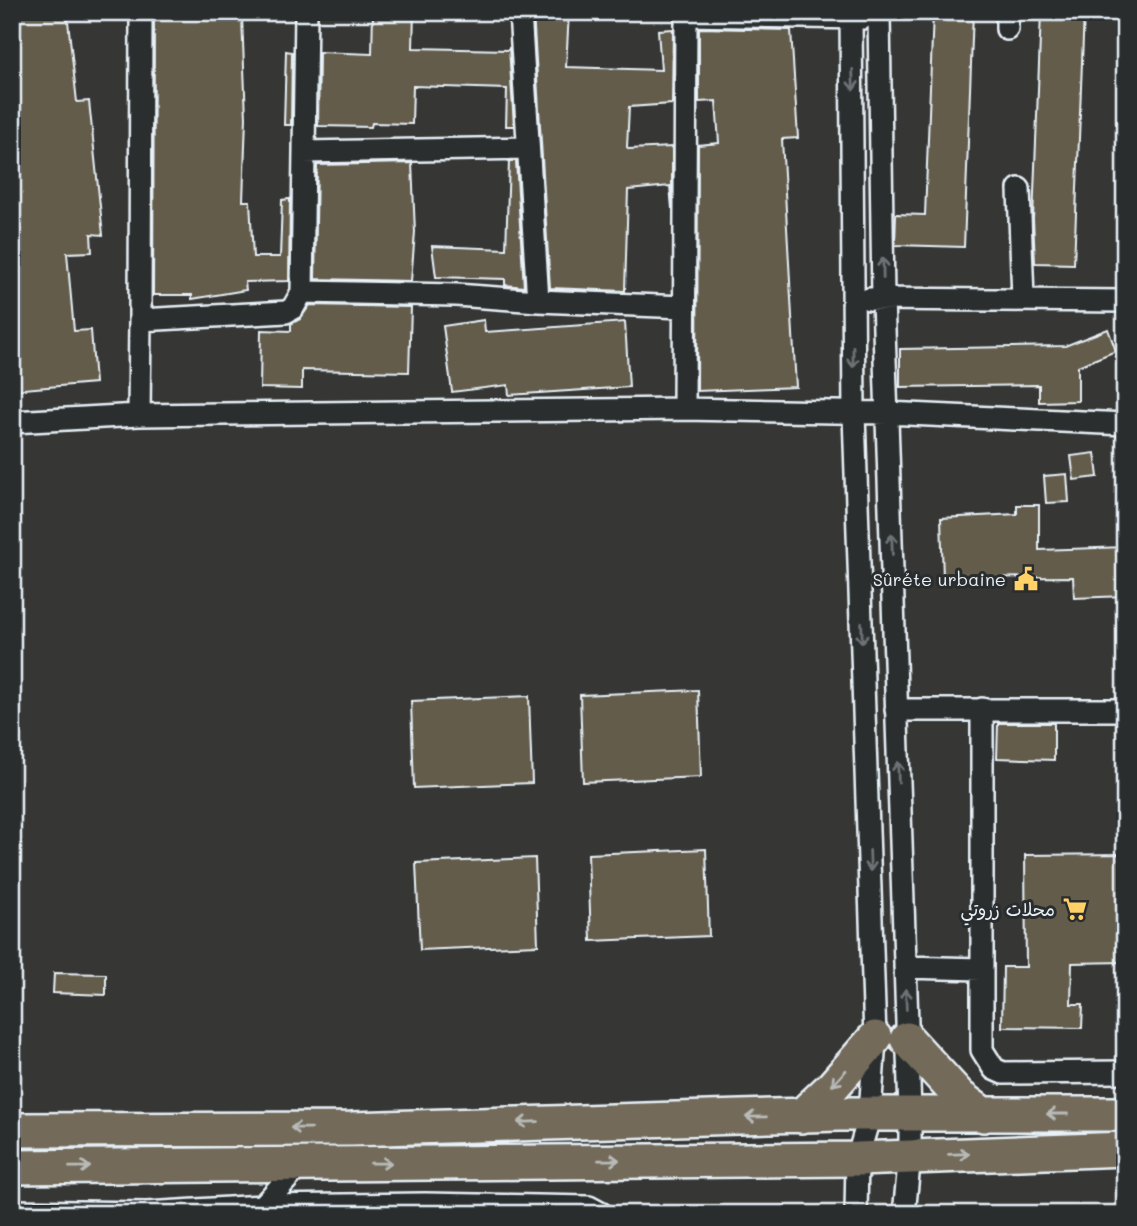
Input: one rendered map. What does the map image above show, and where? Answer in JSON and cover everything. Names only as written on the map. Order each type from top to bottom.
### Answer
[{"type":"main road","points":[[801,1116],[833,1086],[874,1038]]},
{"type":"main road","points":[[907,1039],[960,1097],[984,1115]]},
{"type":"main road","points":[[12,1130],[351,1129],[910,1113],[1125,1114]]},
{"type":"main road","points":[[12,1167],[857,1158],[1125,1149]]},
{"type":"street","points":[[139,415],[141,12]]},
{"type":"street","points":[[140,320],[286,312],[293,308],[302,292],[306,12]]},
{"type":"street","points":[[520,12],[538,302]]},
{"type":"street","points":[[684,409],[686,14],[878,15],[883,299],[910,1113],[910,1155],[904,1214]]},
{"type":"street","points":[[851,15],[853,414],[874,1038],[870,1115],[857,1158],[856,1214]]},
{"type":"street","points":[[304,152],[527,148]]},
{"type":"street","points":[[1019,189],[1023,299]]},
{"type":"street","points":[[302,292],[456,295],[538,302],[684,307]]},
{"type":"street","points":[[853,299],[1125,301]]},
{"type":"street","points":[[12,422],[139,415],[684,409],[887,413],[1125,424]]},
{"type":"street","points":[[982,709],[982,1051],[993,1069],[1003,1073],[1125,1072]]},
{"type":"street","points":[[896,710],[1125,710]]},
{"type":"street","points":[[905,967],[980,968]]},
{"type":"street","points":[[423,1162],[425,1209]]},
{"type":"street","points":[[259,1210],[300,1165]]},
{"type":"street","points":[[12,1211],[146,1213],[589,1207],[602,1214]]},
{"type":"building","points":[[12,12],[67,12],[77,102],[89,101],[103,235],[91,234],[92,252],[67,253],[74,331],[91,330],[95,383],[12,390]]},
{"type":"building","points":[[154,12],[220,12],[220,17],[242,16],[246,118],[243,201],[250,201],[253,257],[280,257],[282,200],[290,199],[289,281],[245,282],[246,290],[192,299],[192,295],[153,295]]},
{"type":"building","points":[[373,12],[414,12],[413,48],[509,50],[509,47],[514,126],[506,126],[507,89],[413,86],[412,124],[372,123],[371,127],[318,126],[319,52],[372,54]]},
{"type":"building","points":[[533,12],[569,12],[566,67],[661,70],[658,30],[673,29],[672,104],[629,107],[627,147],[672,147],[672,209],[670,186],[628,190],[625,291],[550,288]]},
{"type":"building","points":[[933,12],[973,12],[964,247],[895,245],[896,214],[925,215]]},
{"type":"building","points":[[1041,12],[1084,12],[1074,264],[1035,263],[1033,219]]},
{"type":"building","points":[[699,28],[791,30],[798,138],[782,139],[796,387],[697,391],[698,145],[719,143],[716,101],[699,102]]},
{"type":"building","points":[[286,51],[292,52],[291,125],[284,125]]},
{"type":"building","points":[[509,161],[516,161],[524,287],[505,285],[505,279],[436,277],[432,246],[506,249]]},
{"type":"building","points":[[412,163],[415,232],[411,281],[315,279],[317,165]]},
{"type":"building","points":[[310,305],[411,307],[409,372],[302,370],[302,389],[260,388],[261,330],[291,331],[291,324],[300,319]]},
{"type":"building","points":[[484,320],[485,332],[625,322],[629,387],[509,395],[508,385],[452,392],[443,326]]},
{"type":"building","points":[[1108,329],[1116,351],[1078,366],[1078,401],[1039,402],[1039,385],[900,387],[900,349],[1065,346]]},
{"type":"building","points":[[1095,453],[1098,477],[1074,480],[1071,456]]},
{"type":"building","points":[[1067,474],[1069,502],[1046,503],[1044,476]]},
{"type":"building","points":[[1017,505],[1039,505],[1039,550],[1125,547],[1125,596],[1074,598],[1073,577],[943,578],[941,518],[1017,514]]},
{"type":"building","points":[[698,690],[701,777],[583,782],[580,695]]},
{"type":"building","points":[[529,696],[532,783],[414,788],[411,701]]},
{"type":"building","points":[[998,723],[1054,723],[1054,760],[997,758]]},
{"type":"building","points":[[706,849],[709,936],[591,941],[588,854]]},
{"type":"building","name":"محلات زروتي","points":[[1125,854],[1125,962],[1072,963],[1071,1004],[1083,1004],[1082,1028],[1002,1027],[1003,967],[1026,967],[1025,855]]},
{"type":"building","points":[[535,858],[538,945],[420,950],[416,863]]},
{"type":"building","points":[[54,973],[106,974],[106,995],[53,993]]},
{"type":"place","name":"Sûréte urbaine","points":[[1026,579]]},
{"type":"place","name":"محلات زروتي","points":[[1075,909]]}]
